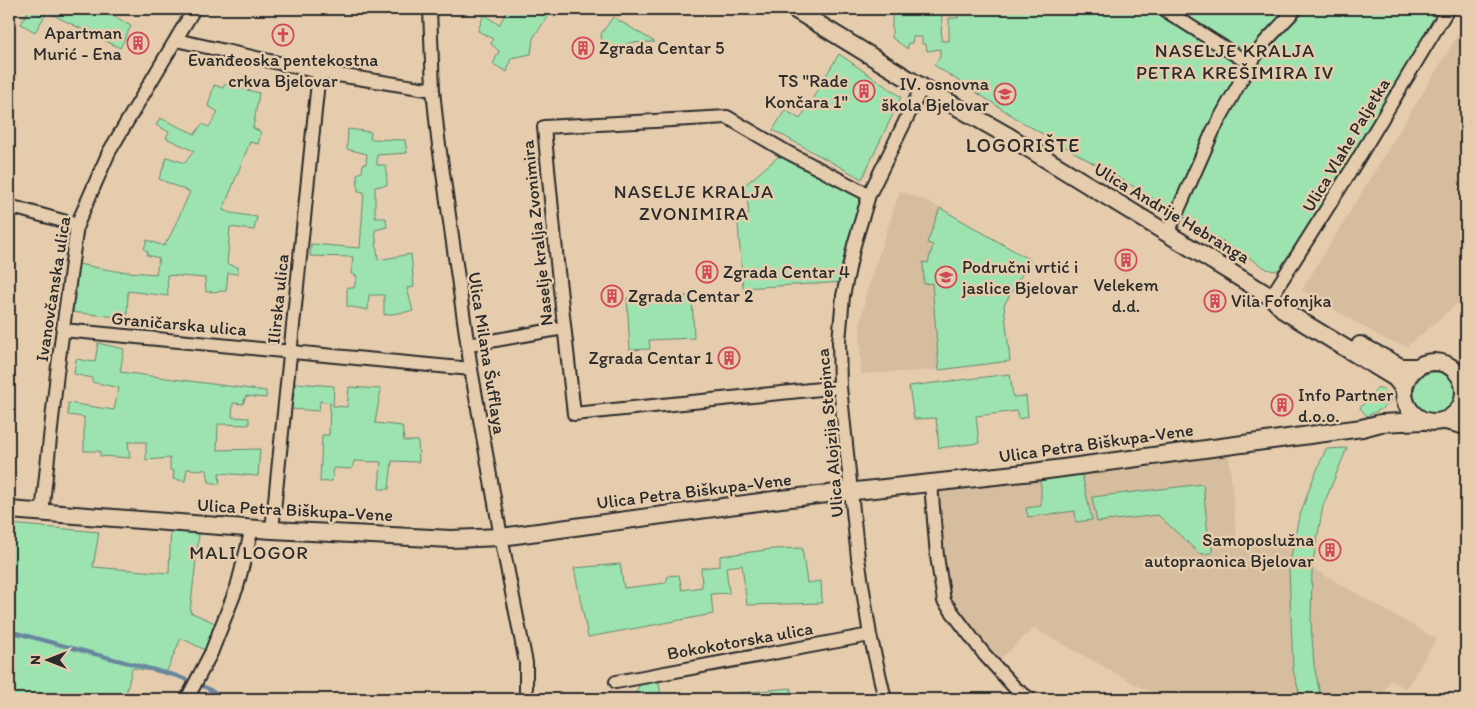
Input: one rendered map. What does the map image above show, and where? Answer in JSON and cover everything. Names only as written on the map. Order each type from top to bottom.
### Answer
[{"type":"main road","name":"Ulica Andrije Hebranga","points":[[794,9],[922,87],[1010,137],[1271,297],[1286,312],[1395,378],[1404,393]]},
{"type":"main road","name":"Ulica Andrije Hebranga","points":[[1271,297],[1288,301],[1401,367],[1417,367]]},
{"type":"main road","points":[[1437,362],[1461,371],[1465,401],[1454,416],[1445,421],[1431,423],[1423,421],[1408,408],[1404,393],[1407,380],[1417,367],[1437,362]]},
{"type":"main road","name":"Ulica Petra Biškupa-Vene","points":[[1381,423],[1396,413],[1401,406],[1404,393]]},
{"type":"main road","name":"Ulica Petra Biškupa-Vene","points":[[9,510],[252,529],[451,539],[501,537],[781,499],[851,493],[1042,471],[1362,428],[1381,423],[1423,421]]},
{"type":"main road","points":[[1445,421],[1466,426]]},
{"type":"street","name":"Ivanovčanska ulica","points":[[42,513],[57,373],[77,225],[109,152],[194,9]]},
{"type":"street","name":"Ulica Milana Šufflaya","points":[[430,9],[432,90],[471,369],[526,663],[526,699]]},
{"type":"street","points":[[1163,9],[1250,64]]},
{"type":"street","points":[[1167,235],[1213,131],[1250,64],[1265,42],[1296,9]]},
{"type":"street","name":"Ulica Vlahe Paljetka","points":[[1271,297],[1350,172],[1448,9]]},
{"type":"street","points":[[176,40],[319,72],[432,90]]},
{"type":"street","name":"Ilirska ulica","points":[[272,530],[319,72]]},
{"type":"street","name":"Ulica Alojzija Stepinca","points":[[885,699],[870,635],[858,558],[840,387],[839,341],[843,296],[854,245],[869,195],[922,87]]},
{"type":"street","name":"Naselje kralja Zvonimira","points":[[840,387],[574,414],[544,127],[727,116],[786,151],[869,195]]},
{"type":"street","points":[[9,206],[77,225]]},
{"type":"street","points":[[468,345],[564,328]]},
{"type":"street","name":"Graničarska ulica","points":[[63,330],[471,369]]},
{"type":"street","points":[[931,484],[937,556],[944,601],[984,654],[1014,688],[1030,699]]},
{"type":"street","points":[[188,697],[211,653],[237,587],[252,529]]},
{"type":"street","name":"Bokokotorska ulica","points":[[616,682],[870,635]]},
{"type":"shaded area","points":[[1466,22],[1466,296],[1408,346],[1388,341],[1302,290]]},
{"type":"shaded area","name":"Područni vrtić i jaslice Bjelovar","points":[[900,191],[927,201],[1030,260],[1004,305],[1010,361],[939,370],[861,374],[860,327],[866,293]]},
{"type":"shaded area","points":[[1228,445],[1237,542],[1295,536],[1289,568],[1293,670],[1301,699],[1162,699],[1034,628],[994,665],[944,601],[931,484]]},
{"type":"shaded area","points":[[1312,568],[1436,639],[1406,689],[1390,680],[1381,699],[1321,699],[1314,665],[1311,623]]},
{"type":"green space","points":[[29,9],[102,9],[131,26],[120,48],[47,12],[35,32],[21,24]]},
{"type":"green space","points":[[508,9],[553,9],[533,38],[531,54],[511,58],[507,72],[493,64],[499,51],[491,44],[493,39],[478,31],[484,14],[499,25]]},
{"type":"green space","points":[[892,9],[942,9],[941,41],[949,41],[949,18],[958,18],[958,9],[1445,9],[1283,268],[1274,271],[1267,269],[1138,189],[1022,122],[934,65],[940,57],[940,49],[927,51],[926,44],[922,44],[922,37],[913,37],[912,43],[908,43],[908,49],[892,38]]},
{"type":"green space","points":[[613,17],[655,42],[629,43],[604,56],[601,34]]},
{"type":"green space","points":[[839,54],[901,97],[862,179],[773,130],[785,110],[800,119]]},
{"type":"green space","points":[[225,84],[259,93],[253,128],[261,132],[258,144],[250,142],[223,210],[257,217],[254,230],[230,227],[227,264],[238,267],[238,274],[228,273],[226,291],[206,292],[205,278],[167,275],[168,296],[128,291],[127,318],[70,312],[78,264],[115,271],[156,274],[159,258],[147,255],[148,252],[144,249],[147,240],[164,246],[190,192],[159,179],[167,157],[185,163],[194,151],[166,138],[169,132],[156,125],[160,118],[195,134],[202,124],[209,127],[218,112],[208,106],[214,85],[223,88]]},
{"type":"green space","points":[[348,129],[371,132],[370,139],[405,140],[407,153],[377,155],[377,165],[386,165],[387,185],[375,187],[375,218],[386,218],[387,227],[375,230],[378,260],[411,254],[414,287],[407,288],[413,311],[384,315],[384,295],[369,295],[368,310],[347,306],[347,287],[354,288],[357,276],[351,274],[353,257],[310,256],[311,244],[360,248],[364,192],[358,191],[357,174],[362,172],[363,164],[366,164],[367,154],[347,149]]},
{"type":"green space","points":[[785,151],[869,195],[846,282],[743,288],[738,223],[749,213],[745,185]]},
{"type":"green space","points":[[940,208],[1030,260],[1004,305],[1010,361],[939,370],[932,283],[924,284],[923,262],[928,263],[933,245],[927,243]]},
{"type":"green space","points":[[692,296],[694,338],[649,340],[650,349],[630,350],[627,298]]},
{"type":"green space","points":[[98,343],[124,349],[120,372],[266,391],[266,398],[246,396],[243,404],[233,403],[232,417],[249,418],[249,425],[218,424],[217,450],[260,449],[258,476],[219,473],[220,484],[209,482],[207,470],[187,469],[185,481],[173,479],[174,471],[170,470],[170,458],[146,460],[146,442],[128,442],[130,458],[100,456],[100,451],[84,451],[84,417],[68,415],[68,403],[114,410],[119,388],[92,382],[92,378],[74,374],[76,359],[95,362]]},
{"type":"green space","points":[[1431,372],[1439,372],[1450,378],[1456,393],[1450,408],[1439,414],[1431,414],[1420,408],[1414,397],[1414,389],[1420,378]]},
{"type":"green space","points":[[1010,374],[1013,397],[1026,396],[1028,417],[1018,419],[1017,411],[976,416],[979,443],[939,448],[936,418],[914,419],[909,386]]},
{"type":"green space","points":[[296,383],[334,386],[333,406],[347,407],[349,387],[381,389],[375,423],[402,426],[404,441],[418,441],[419,462],[392,461],[389,489],[379,489],[381,462],[354,461],[352,469],[334,468],[332,481],[320,482],[322,435],[329,435],[330,403],[320,401],[319,411],[291,409]]},
{"type":"green space","points":[[1378,387],[1390,394],[1392,398],[1385,407],[1367,416],[1360,408]]},
{"type":"green space","points":[[1347,448],[1323,506],[1312,568],[1311,623],[1314,665],[1321,699],[1301,699],[1293,670],[1289,568],[1298,521],[1326,449]]},
{"type":"green space","points":[[1082,475],[1092,520],[1076,522],[1075,511],[1028,517],[1026,508],[1041,506],[1039,479]]},
{"type":"green space","points":[[1203,484],[1209,545],[1212,545],[1212,553],[1200,554],[1158,515],[1097,522],[1092,497]]},
{"type":"green space","points":[[171,523],[200,525],[190,612],[222,626],[211,653],[181,638],[166,673],[132,668],[125,699],[9,699],[9,524],[99,532],[93,567],[169,573]]},
{"type":"green space","points":[[802,548],[807,583],[821,581],[822,603],[747,605],[742,565],[726,567],[729,593],[711,594],[713,614],[588,637],[574,568],[620,564],[624,588],[666,583],[668,576],[679,575],[682,590],[702,587],[701,568],[720,566],[720,556],[774,549]]},
{"type":"green space","points":[[658,674],[661,699],[633,699],[643,677]]},
{"type":"green space","points":[[791,688],[791,699],[679,699]]},
{"type":"waterway","points":[[9,631],[177,676],[207,688],[224,699]]},
{"type":"place","name":"Evanđeoska pentekostna crkva Bjelovar","points":[[283,35]]},
{"type":"place","name":"Apartman Murić - Ena","points":[[138,43]]},
{"type":"place","name":"Zgrada Centar 5","points":[[583,48]]},
{"type":"place","name":"TS \"Rade Končara 1\"","points":[[864,91]]},
{"type":"place","name":"IV. osnovna škola Bjelovar","points":[[1005,94]]},
{"type":"place","name":"Velekem d.d.","points":[[1126,260]]},
{"type":"place","name":"Zgrada Centar 4","points":[[707,272]]},
{"type":"place","name":"Područni vrtić i jaslice Bjelovar","points":[[946,277]]},
{"type":"place","name":"Zgrada Centar 2","points":[[612,296]]},
{"type":"place","name":"Vila Fofonjka","points":[[1215,301]]},
{"type":"place","name":"Zgrada Centar 1","points":[[729,358]]},
{"type":"place","name":"Info Partner d.o.o.","points":[[1282,405]]},
{"type":"place","name":"Samoposlužna autopraonica Bjelovar","points":[[1330,550]]},
{"type":"district","name":"NASELJE KRALJA PETRA KREŠIMIRA IV","points":[[1235,61]]},
{"type":"district","name":"LOGORIŠTE","points":[[1023,145]]},
{"type":"district","name":"NASELJE KRALJA ZVONIMIRA","points":[[694,202]]},
{"type":"district","name":"MALI LOGOR","points":[[249,552]]}]
